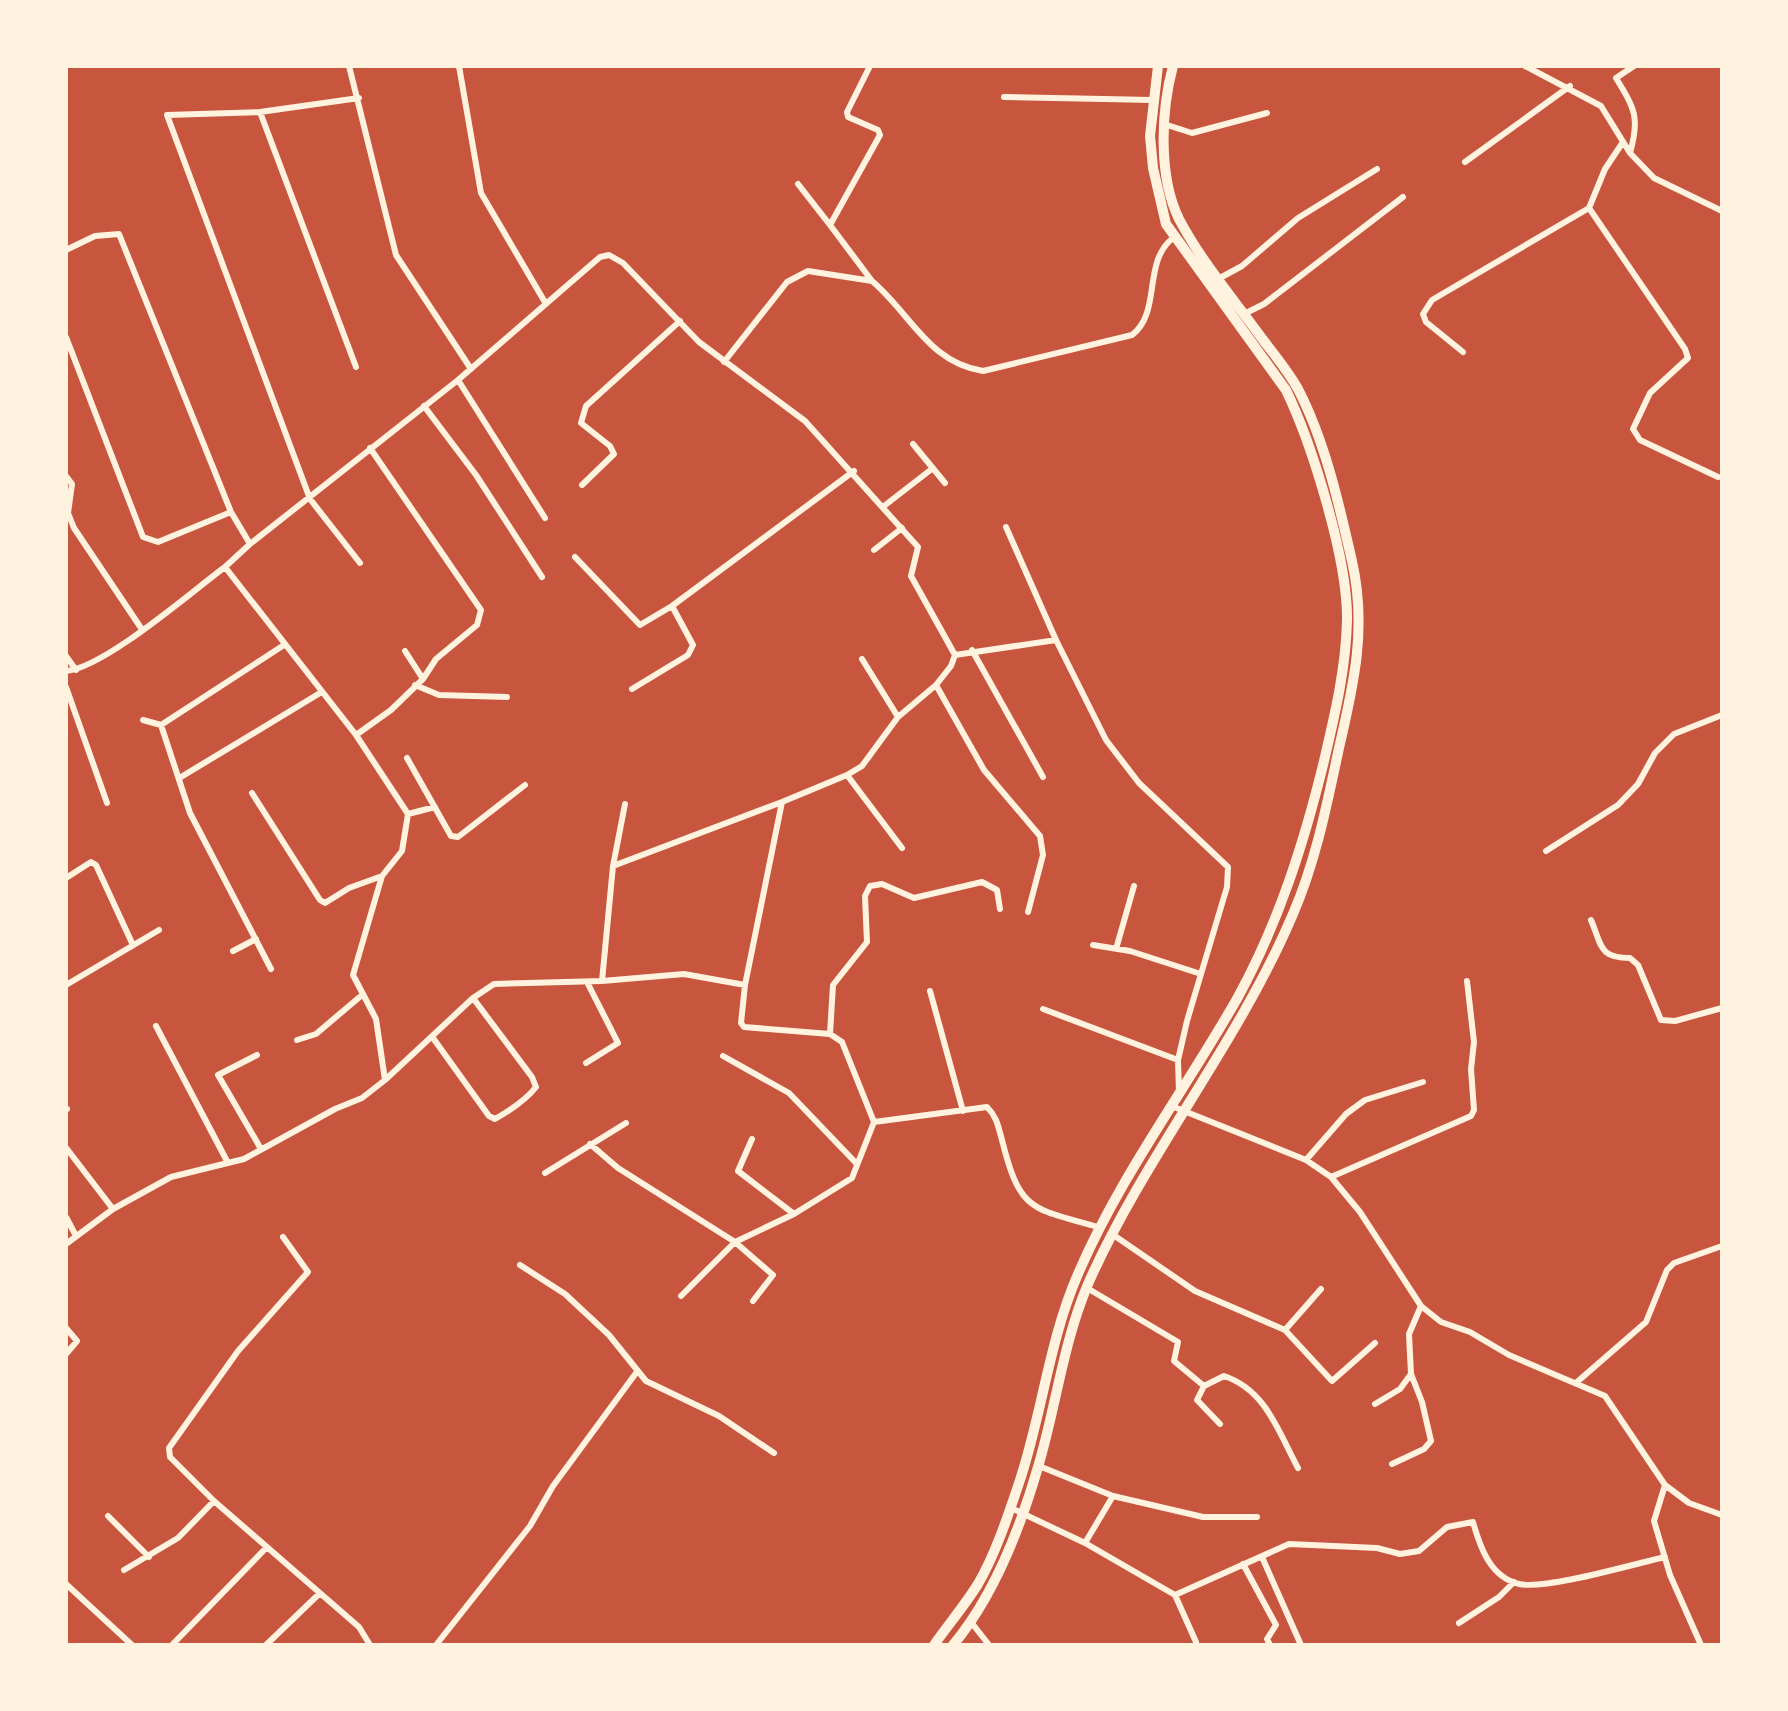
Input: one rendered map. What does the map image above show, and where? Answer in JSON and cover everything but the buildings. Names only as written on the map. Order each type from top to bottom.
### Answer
[{"type":"highway","points":[[934,1645],[979,1583],[1019,1482],[1063,1312],[1098,1227],[1177,1102],[1240,993],[1278,914],[1301,854],[1345,661],[1347,616],[1339,562],[1311,448],[1297,412],[1286,390],[1173,238],[1166,224],[1153,168],[1153,100],[1158,66]]},
{"type":"highway","points":[[953,1645],[992,1586],[1022,1514],[1039,1466],[1071,1330],[1112,1234],[1257,988],[1294,913],[1317,844],[1358,666],[1361,613],[1355,576],[1318,433],[1296,386],[1218,279],[1178,216],[1167,169],[1164,124],[1173,66]]},
{"type":"street","points":[[349,66],[396,255],[471,369]]},
{"type":"street","points":[[459,66],[481,193],[546,304]]},
{"type":"street","points":[[830,225],[880,135],[878,130],[848,117],[847,112],[870,66]]},
{"type":"street","points":[[1525,66],[1570,86],[1601,106],[1630,153],[1654,178],[1722,211]]},
{"type":"street","points":[[1630,153],[1638,126],[1631,103],[1616,78],[1634,66]]},
{"type":"street","points":[[1465,162],[1570,86]]},
{"type":"street","points":[[1004,97],[1153,100]]},
{"type":"street","points":[[359,98],[260,112],[167,115],[310,499],[360,563]]},
{"type":"street","points":[[260,112],[356,367]]},
{"type":"street","points":[[1164,124],[1192,133],[1267,113]]},
{"type":"street","points":[[1463,352],[1426,322],[1423,314],[1432,300],[1589,208],[1605,169],[1623,142]]},
{"type":"street","points":[[1218,279],[1242,266],[1298,218],[1377,169]]},
{"type":"street","points":[[798,184],[872,281],[922,339],[945,358],[983,371],[1132,335],[1145,319],[1157,258],[1163,245],[1173,238]]},
{"type":"street","points":[[1244,314],[1264,304],[1403,197]]},
{"type":"street","points":[[1589,208],[1685,349],[1688,358],[1650,393],[1633,429],[1640,440],[1718,477]]},
{"type":"street","points":[[66,250],[95,236],[119,234],[231,512],[250,544]]},
{"type":"street","points":[[66,671],[76,670],[141,628],[225,567],[458,380],[600,257],[609,255],[623,263],[699,342],[805,421],[854,471],[919,549],[909,570],[911,576],[955,655],[951,666],[936,685],[898,717],[862,766],[782,802],[613,866]]},
{"type":"street","points":[[724,362],[787,282],[808,271],[872,281]]},
{"type":"street","points":[[582,485],[614,454],[610,446],[581,423],[586,406],[680,321]]},
{"type":"street","points":[[66,337],[143,537],[158,542],[231,512]]},
{"type":"street","points":[[458,380],[545,518]]},
{"type":"street","points":[[424,406],[476,475],[542,577]]},
{"type":"street","points":[[913,444],[945,483]]},
{"type":"street","points":[[356,735],[391,710],[423,679],[436,659],[477,625],[481,610],[370,448]]},
{"type":"street","points":[[884,506],[933,468]]},
{"type":"street","points":[[575,557],[640,625],[672,606],[854,471]]},
{"type":"street","points":[[66,476],[72,484],[68,513],[74,528],[141,628]]},
{"type":"street","points":[[1006,527],[1056,640],[1106,740],[1139,783],[1228,867],[1227,887],[1178,1060],[1177,1102],[1185,1112],[1306,1160],[1331,1177],[1360,1212],[1421,1306],[1441,1322],[1470,1332],[1509,1355],[1605,1396],[1665,1485],[1689,1503],[1722,1515]]},
{"type":"street","points":[[874,550],[902,528]]},
{"type":"street","points":[[225,567],[320,693],[356,735],[408,814],[402,851],[382,876],[353,975],[376,1019],[385,1080]]},
{"type":"street","points":[[632,689],[692,650],[693,645],[672,606]]},
{"type":"street","points":[[955,655],[972,650],[1056,640]]},
{"type":"street","points":[[161,725],[284,645]]},
{"type":"street","points":[[972,650],[1043,777]]},
{"type":"street","points":[[405,651],[423,679]]},
{"type":"street","points":[[66,656],[76,670]]},
{"type":"street","points":[[862,659],[898,717]]},
{"type":"street","points":[[415,685],[439,695],[507,697]]},
{"type":"street","points":[[936,685],[984,770],[1040,836],[1043,855],[1028,912]]},
{"type":"street","points":[[66,687],[107,803]]},
{"type":"street","points":[[181,777],[320,693]]},
{"type":"street","points":[[1546,851],[1618,805],[1638,784],[1655,753],[1674,734],[1722,715]]},
{"type":"street","points":[[143,720],[161,725]]},
{"type":"street","points":[[161,725],[181,777],[190,813],[271,969]]},
{"type":"street","points":[[407,758],[451,836],[458,837],[525,785]]},
{"type":"street","points":[[847,775],[902,848]]},
{"type":"street","points":[[252,793],[320,900],[325,903],[349,888],[382,876]]},
{"type":"street","points":[[681,1296],[735,1242],[794,1214],[852,1178],[874,1122],[842,1042],[830,1034],[744,1027],[741,1023],[745,985],[782,802]]},
{"type":"street","points":[[602,981],[613,866],[625,804]]},
{"type":"street","points":[[408,814],[435,807]]},
{"type":"street","points":[[66,878],[91,862],[96,865],[132,943]]},
{"type":"street","points":[[830,1034],[833,985],[867,942],[865,896],[870,886],[882,884],[914,898],[982,882],[997,890],[1000,909]]},
{"type":"street","points":[[1116,949],[1134,886]]},
{"type":"street","points":[[1591,920],[1605,954],[1630,958],[1638,965],[1661,1020],[1675,1021],[1722,1008]]},
{"type":"street","points":[[66,985],[132,943],[159,930]]},
{"type":"street","points":[[233,951],[256,939]]},
{"type":"street","points":[[1093,945],[1201,974]]},
{"type":"street","points":[[66,1244],[113,1209],[171,1177],[228,1163],[362,1098],[433,1038],[473,998],[494,984],[587,982],[684,974],[745,985]]},
{"type":"street","points":[[1331,1177],[1471,1116],[1474,1110],[1471,1069],[1474,1042],[1467,981]]},
{"type":"street","points":[[586,1063],[618,1043],[587,982]]},
{"type":"street","points":[[930,991],[963,1111]]},
{"type":"street","points":[[297,1040],[316,1034],[362,995]]},
{"type":"street","points":[[433,1038],[489,1116],[495,1119],[530,1094],[536,1087],[532,1077],[473,998]]},
{"type":"street","points":[[1043,1009],[1178,1060]]},
{"type":"street","points":[[156,1026],[228,1163]]},
{"type":"street","points":[[257,1055],[218,1075],[261,1149]]},
{"type":"street","points":[[723,1056],[789,1093],[856,1163]]},
{"type":"street","points":[[1306,1160],[1346,1114],[1365,1100],[1423,1082]]},
{"type":"street","points":[[874,1122],[987,1107],[996,1115],[1008,1167],[1022,1198],[1042,1211],[1098,1227]]},
{"type":"street","points":[[545,1173],[626,1123]]},
{"type":"street","points":[[752,1139],[738,1171],[794,1214]]},
{"type":"street","points":[[590,1144],[618,1168],[735,1242],[773,1275],[753,1301]]},
{"type":"street","points":[[67,1149],[113,1209]]},
{"type":"street","points":[[66,1217],[76,1236]]},
{"type":"street","points":[[1112,1234],[1195,1291],[1285,1330],[1332,1381],[1375,1343]]},
{"type":"street","points":[[283,1237],[308,1272],[238,1351],[169,1448],[170,1457],[266,1548],[359,1627],[370,1645]]},
{"type":"street","points":[[1577,1382],[1646,1322],[1667,1270],[1674,1263],[1722,1246]]},
{"type":"street","points":[[520,1265],[565,1294],[587,1314],[609,1335],[636,1373],[646,1381],[719,1416],[774,1453]]},
{"type":"street","points":[[1087,1288],[1178,1342],[1174,1361],[1204,1386]]},
{"type":"street","points":[[1285,1330],[1321,1289]]},
{"type":"street","points":[[1392,1464],[1424,1449],[1431,1441],[1422,1402],[1411,1374],[1409,1334],[1421,1306]]},
{"type":"street","points":[[66,1328],[77,1341],[66,1354]]},
{"type":"street","points":[[436,1645],[530,1526],[553,1486],[636,1373]]},
{"type":"street","points":[[1375,1404],[1400,1389],[1411,1374]]},
{"type":"street","points":[[1220,1424],[1197,1400],[1204,1386],[1224,1376],[1242,1381],[1258,1394],[1298,1468]]},
{"type":"street","points":[[1039,1466],[1113,1496],[1203,1517],[1257,1517]]},
{"type":"street","points":[[1665,1485],[1654,1521],[1665,1557],[1701,1645]]},
{"type":"street","points":[[1085,1543],[1113,1496]]},
{"type":"street","points":[[124,1570],[178,1538],[214,1501]]},
{"type":"street","points":[[1009,1507],[1085,1543],[1175,1595],[1196,1642]]},
{"type":"street","points":[[108,1516],[149,1557]]},
{"type":"street","points":[[1175,1595],[1289,1544],[1377,1548],[1400,1554],[1419,1551],[1447,1527],[1473,1522],[1481,1551],[1502,1576],[1514,1582],[1548,1582],[1665,1557]]},
{"type":"street","points":[[172,1645],[266,1548]]},
{"type":"street","points":[[1262,1557],[1301,1645]]},
{"type":"street","points":[[1243,1564],[1276,1625],[1267,1639],[1270,1645]]},
{"type":"street","points":[[1459,1623],[1499,1597],[1514,1582]]},
{"type":"street","points":[[66,1584],[132,1645]]},
{"type":"street","points":[[266,1645],[320,1593]]},
{"type":"street","points":[[971,1622],[989,1645]]}]
